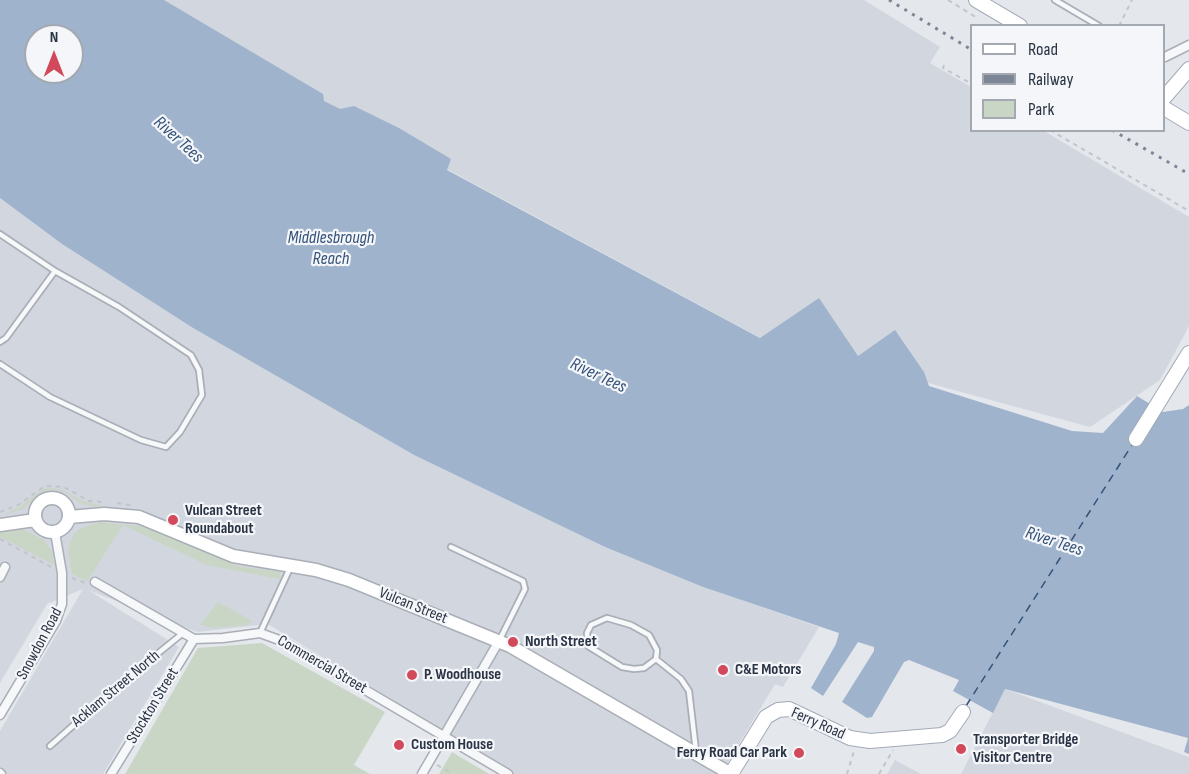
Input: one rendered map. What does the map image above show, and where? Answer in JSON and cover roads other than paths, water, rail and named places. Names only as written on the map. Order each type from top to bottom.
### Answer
[{"type":"main road","points":[[976,0],[1017,24]]},
{"type":"main road","points":[[1165,97],[1189,69]]},
{"type":"main road","points":[[1165,109],[1189,123]]},
{"type":"main road","points":[[1136,439],[1189,353]]},
{"type":"main road","name":"Ferry Road","points":[[731,774],[766,717],[778,710],[789,709],[859,740],[942,735],[950,731],[963,712]]},
{"type":"street","points":[[1165,57],[1189,45]]},
{"type":"street","points":[[50,498],[62,501],[69,517],[64,526],[55,532],[45,531],[35,520],[36,508],[50,498]]},
{"type":"street","name":"Vulcan Street","points":[[69,517],[104,514],[139,517],[233,556],[291,566],[349,580],[499,641],[731,774]]},
{"type":"street","points":[[0,525],[35,520]]},
{"type":"street","name":"Snowdon Road","points":[[0,715],[56,621],[62,604],[62,573],[55,532]]},
{"type":"street","points":[[0,577],[5,567]]},
{"type":"street","points":[[95,582],[194,639]]},
{"type":"street","name":"Commercial Street","points":[[194,639],[223,639],[260,633],[282,641],[508,774]]},
{"type":"street","name":"Stockton Street","points":[[111,774],[194,639]]},
{"type":"street","points":[[422,774],[499,641]]},
{"type":"lane","points":[[1055,0],[1096,24]]},
{"type":"lane","points":[[1084,24],[1087,19]]},
{"type":"lane","points":[[0,234],[55,271],[120,307],[191,355],[199,370],[202,394],[180,432],[166,447],[141,440],[50,397],[0,364]]},
{"type":"lane","points":[[0,342],[6,338],[55,271]]},
{"type":"lane","points":[[451,547],[523,581],[525,589],[499,641]]},
{"type":"lane","points":[[260,633],[291,566]]},
{"type":"lane","points":[[607,618],[631,625],[649,635],[655,643],[656,659],[644,668],[622,667],[588,646],[587,633],[591,625],[607,618]]},
{"type":"lane","name":"Acklam Street North","points":[[50,746],[184,632]]},
{"type":"lane","points":[[656,659],[681,679],[689,691],[697,753]]},
{"type":"water","name":"Middlesbrough Reach","points":[[0,0],[164,0],[323,94],[324,101],[340,109],[354,106],[399,128],[451,159],[447,170],[760,338],[819,298],[858,356],[895,330],[924,372],[929,386],[1072,431],[1103,433],[1137,396],[1163,412],[1183,409],[1189,405],[1189,754],[1184,752],[1188,738],[1005,689],[993,713],[953,691],[959,680],[909,660],[904,662],[872,717],[867,718],[842,702],[874,651],[874,647],[858,642],[823,696],[811,688],[836,644],[839,633],[703,587],[605,547],[414,455],[193,328],[62,244],[0,198]]},
{"type":"railway","points":[[889,0],[970,49]]},
{"type":"railway","points":[[1116,132],[1189,174]]},
{"type":"place","name":"Vulcan Street Roundabout","points":[[173,520]]},
{"type":"place","name":"North Street","points":[[513,642]]},
{"type":"place","name":"C&E Motors","points":[[723,670]]},
{"type":"place","name":"P. Woodhouse","points":[[412,675]]},
{"type":"place","name":"Custom House","points":[[399,745]]},
{"type":"place","name":"Transporter Bridge Visitor Centre","points":[[961,749]]},
{"type":"place","name":"Ferry Road Car Park","points":[[799,753]]},
{"type":"water label","name":"River Tees","points":[[178,140]]},
{"type":"water label","name":"River Tees","points":[[598,376]]},
{"type":"water label","name":"River Tees","points":[[1054,542]]}]
